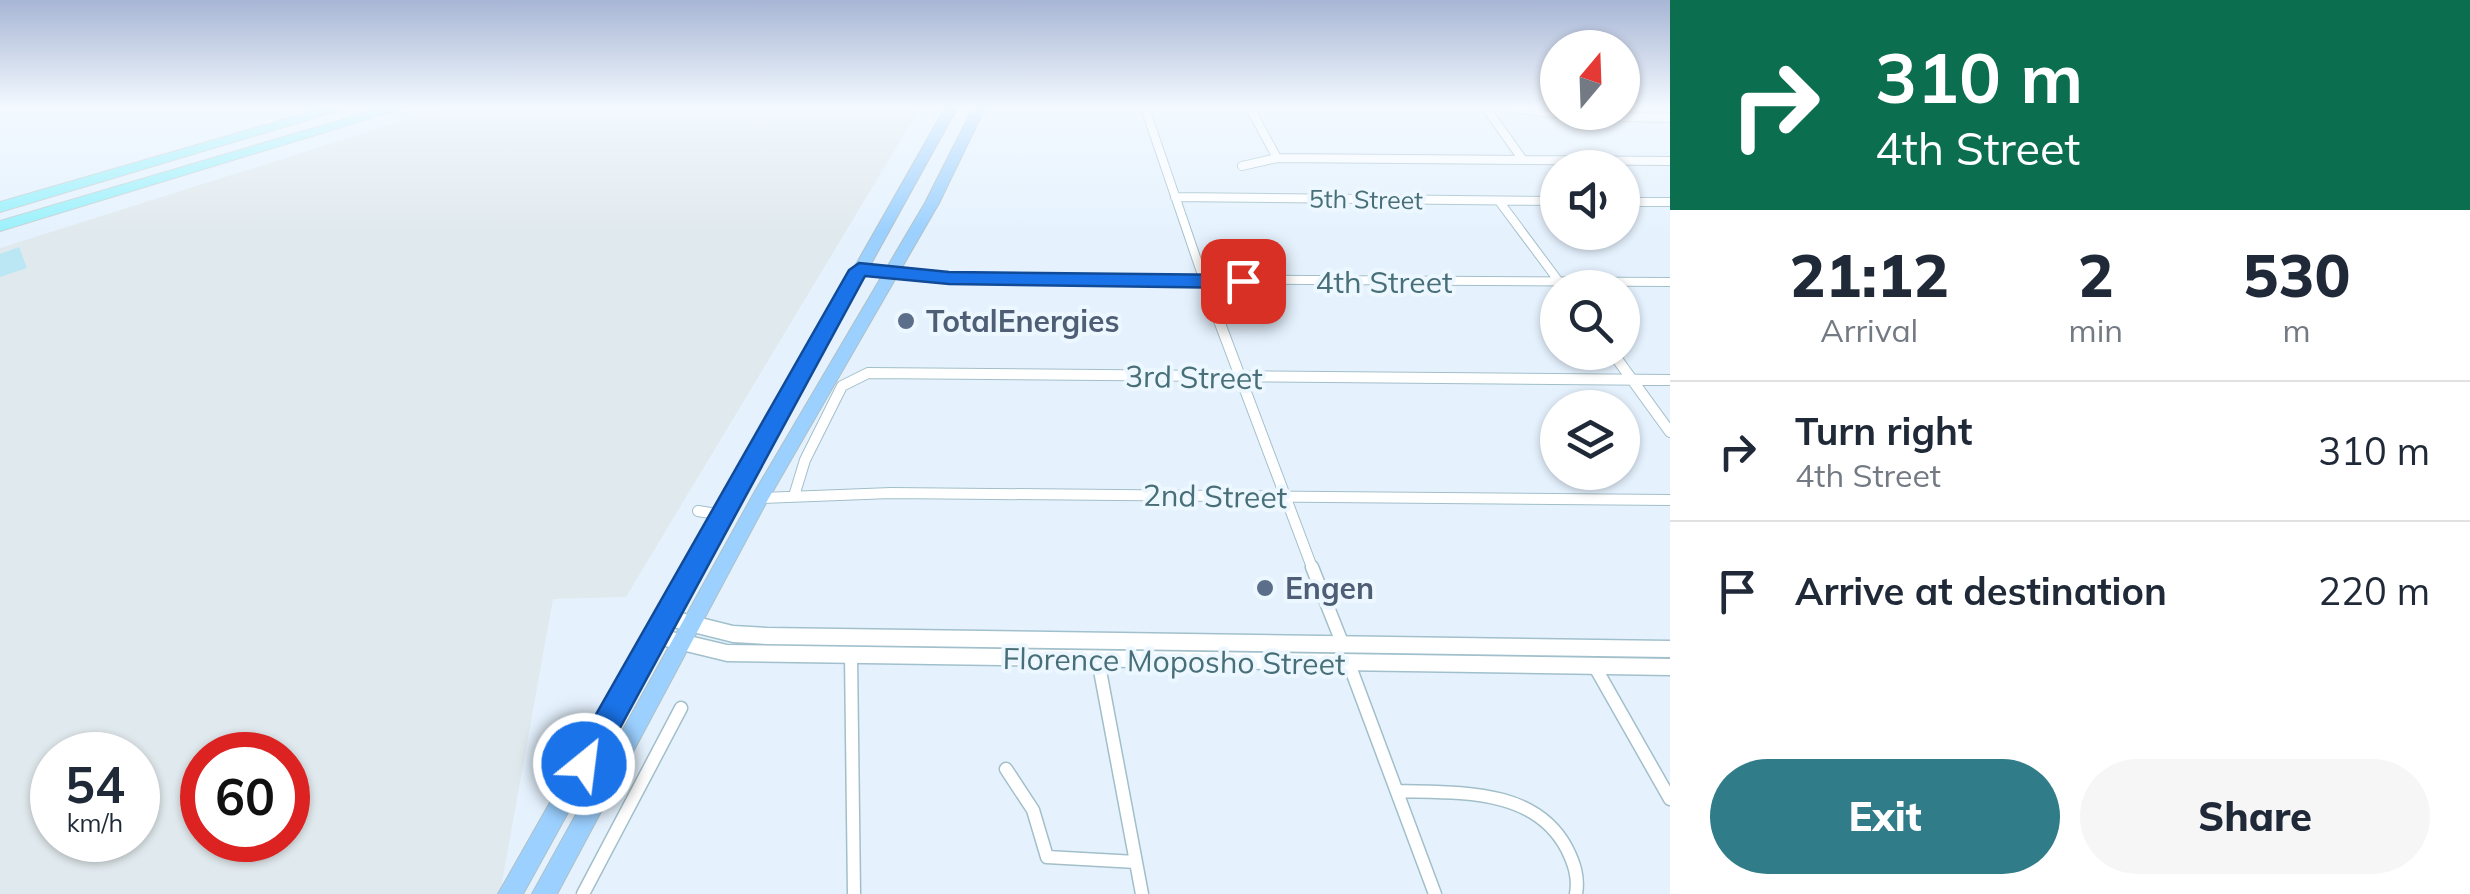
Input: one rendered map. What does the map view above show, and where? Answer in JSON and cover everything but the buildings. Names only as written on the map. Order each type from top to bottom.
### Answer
[{"type":"highway","points":[[0,208],[198,150]]},
{"type":"highway","points":[[0,226],[257,150]]},
{"type":"main road","points":[[510,894],[927,150]]},
{"type":"main road","points":[[544,894],[685,632],[932,203],[958,150]]},
{"type":"street","points":[[1159,150],[1238,378],[1435,894]]},
{"type":"street","points":[[1273,150],[1277,158]]},
{"type":"street","points":[[1514,150],[1522,160]]},
{"type":"street","points":[[1242,166],[1277,158],[1670,161]]},
{"type":"street","name":"5th Street","points":[[1175,197],[1540,201]]},
{"type":"street","points":[[1499,201],[1550,270]]},
{"type":"street","points":[[1640,202],[1670,202]]},
{"type":"street","name":"4th Street","points":[[859,270],[889,274],[1203,281],[1540,285]]},
{"type":"street","name":"4th Street","points":[[1640,283],[1670,282]]},
{"type":"street","points":[[1625,370],[1670,432]]},
{"type":"street","name":"3rd Street","points":[[794,496],[805,460],[842,386],[857,375],[879,372],[1670,380]]},
{"type":"street","name":"2nd Street","points":[[760,498],[892,492],[1670,500]]},
{"type":"street","points":[[698,511],[724,516]]},
{"type":"street","points":[[660,626],[685,632]]},
{"type":"street","name":"Florence Moposho Street","points":[[685,632],[1670,668]]},
{"type":"street","name":"Florence Moposho Street","points":[[685,632],[727,654],[850,656],[1098,660],[1670,648]]},
{"type":"street","points":[[850,656],[854,894]]},
{"type":"street","points":[[1098,660],[1142,894]]},
{"type":"street","points":[[1595,667],[1670,799]]},
{"type":"street","points":[[583,894],[681,708]]},
{"type":"street","points":[[1006,770],[1011,786],[1034,809],[1041,850],[1047,857],[1136,862]]},
{"type":"street","points":[[1397,791],[1488,795],[1538,813],[1554,824],[1566,842],[1579,880],[1576,894]]},
{"type":"shaded area","points":[[312,150],[895,150],[626,597],[553,599],[500,894],[0,894],[0,248]]},
{"type":"place","name":"TotalEnergies","points":[[906,321]]},
{"type":"place","name":"Engen","points":[[1265,588]]},
{"type":"route","points":[[584,764],[859,270],[949,278],[1243,281]]}]
